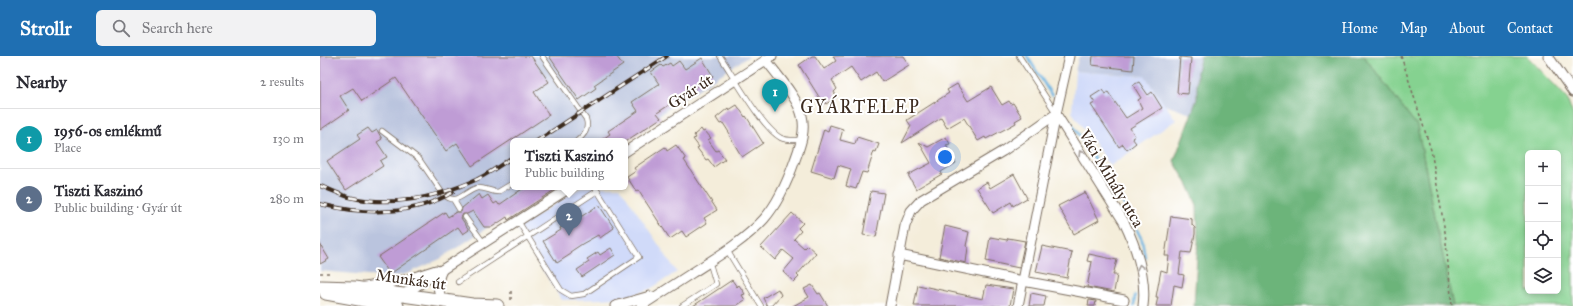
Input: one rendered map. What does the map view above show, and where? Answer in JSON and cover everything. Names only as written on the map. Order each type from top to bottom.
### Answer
[{"type":"main road","name":"Munkás út","points":[[320,287],[354,288],[395,302]]},
{"type":"main road","name":"Munkás út","points":[[320,292],[395,302],[497,306]]},
{"type":"street","points":[[1018,306],[1069,56]]},
{"type":"street","points":[[1548,56],[1573,92]]},
{"type":"street","points":[[641,306],[653,302],[661,293],[727,250],[765,218],[777,201],[792,171],[802,140],[803,122],[802,114],[769,58]]},
{"type":"street","name":"Gyár út","points":[[628,150],[769,58]]},
{"type":"street","points":[[890,306],[907,218],[916,205],[921,200],[1003,151],[1056,114]]},
{"type":"street","name":"Váci Mihály utca","points":[[1056,114],[1124,222],[1130,235],[1139,263],[1143,282],[1142,306]]},
{"type":"street","points":[[395,302],[566,190]]},
{"type":"street","points":[[899,255],[1124,300]]},
{"type":"street","points":[[354,288],[405,280],[452,264]]},
{"type":"street","points":[[442,270],[438,281],[439,294],[445,303]]},
{"type":"street","points":[[615,306],[661,293]]},
{"type":"lane","points":[[542,56],[586,118],[588,126],[584,135],[580,138]]},
{"type":"lane","points":[[721,56],[756,111],[772,132],[782,138],[802,140]]},
{"type":"lane","points":[[1019,56],[1056,114]]},
{"type":"lane","points":[[382,131],[419,159],[448,199],[460,198],[478,188],[498,192],[510,185]]},
{"type":"lane","points":[[458,282],[528,237],[595,190]]},
{"type":"lane","points":[[518,221],[561,290],[571,296],[584,294],[639,257],[597,190]]},
{"type":"lane","points":[[453,199],[460,209]]},
{"type":"lane","points":[[465,217],[484,243]]},
{"type":"lane","points":[[727,250],[761,306]]},
{"type":"lane","points":[[682,306],[716,284],[708,262]]},
{"type":"path","points":[[1401,56],[1431,150],[1445,232],[1452,306]]},
{"type":"path","points":[[320,272],[329,273]]},
{"type":"path","points":[[511,290],[511,300]]},
{"type":"shaded area","points":[[320,56],[749,56],[624,138],[510,138],[510,190],[544,190],[440,259],[409,273],[392,277],[320,271]]},
{"type":"shaded area","points":[[1079,56],[1201,56],[1197,72],[1197,99],[1191,114],[1165,105],[1145,76],[1075,71]]},
{"type":"shaded area","points":[[1075,71],[1145,76],[1176,120],[1110,166],[1072,112]]},
{"type":"shaded area","points":[[577,190],[622,190],[677,272],[650,289],[626,297],[562,300],[516,229]]},
{"type":"green space","points":[[1201,56],[1364,56],[1417,126],[1453,306],[1194,306],[1198,241],[1197,205],[1188,185],[1174,161],[1197,99],[1197,72]]},
{"type":"green space","points":[[1364,56],[1527,56],[1567,98],[1573,115],[1573,306],[1453,306],[1417,126]]},
{"type":"building","points":[[320,56],[531,56],[549,82],[534,92],[549,115],[514,138],[510,138],[510,141],[472,166],[457,143],[446,151],[396,78],[362,101],[353,88],[340,96],[349,110],[320,130]]},
{"type":"building","points":[[549,56],[616,56],[623,65],[594,85],[596,88],[579,100]]},
{"type":"building","points":[[812,56],[815,56],[824,69],[836,61],[833,56],[903,56],[909,65],[882,82],[876,72],[861,82],[851,67],[832,80],[837,89],[834,92],[837,97],[826,104],[823,99],[821,100],[799,65]]},
{"type":"building","points":[[1093,56],[1134,56],[1133,70],[1092,65]]},
{"type":"building","points":[[1180,57],[1191,58],[1188,94],[1177,93]]},
{"type":"building","points":[[702,58],[713,76],[657,113],[661,118],[628,140],[628,138],[604,138],[610,134],[608,131],[638,111],[632,102],[659,84],[651,72],[661,65],[663,67],[670,63],[672,66],[679,61],[685,69]]},
{"type":"building","points":[[1139,82],[1148,95],[1152,92],[1162,108],[1130,128],[1135,136],[1132,138],[1136,143],[1127,150],[1123,144],[1119,147],[1091,105],[1095,103],[1091,97],[1102,90],[1105,94],[1108,92],[1126,118],[1142,108],[1138,100],[1141,98],[1133,85]]},
{"type":"building","points":[[957,84],[968,101],[991,87],[1002,105],[1009,101],[1011,104],[1013,103],[1022,117],[1015,121],[1016,123],[1007,128],[986,139],[985,137],[978,141],[964,118],[947,128],[941,118],[902,143],[911,126],[907,120],[949,93],[947,90]]},
{"type":"building","points":[[737,105],[745,117],[746,116],[763,143],[742,157],[723,123],[720,124],[716,118],[728,108],[729,110]]},
{"type":"building","points":[[830,125],[843,129],[840,140],[855,144],[857,137],[879,144],[876,152],[874,151],[867,173],[862,172],[856,189],[846,186],[851,169],[838,165],[834,178],[811,171],[824,129],[828,131]]},
{"type":"building","points":[[368,128],[372,133],[377,130],[382,139],[377,142],[387,157],[380,161],[383,166],[346,190],[327,161],[360,139],[357,135]]},
{"type":"building","points":[[701,129],[711,138],[708,140],[716,151],[718,150],[725,159],[714,167],[708,159],[706,160],[697,148],[699,147],[693,139],[696,138],[694,135]]},
{"type":"building","points":[[946,137],[950,144],[946,145],[956,163],[941,172],[942,174],[916,189],[908,175],[931,163],[919,142],[928,147]]},
{"type":"building","points":[[676,145],[686,159],[684,160],[717,210],[704,218],[707,223],[686,237],[682,231],[670,239],[638,190],[636,191],[628,179],[628,176],[636,171],[634,168],[665,147],[667,151]]},
{"type":"building","points":[[1014,174],[1027,198],[1013,206],[1011,202],[993,213],[977,188],[987,182],[990,188]]},
{"type":"building","points":[[521,190],[554,190],[508,220],[507,217],[492,227],[484,227],[473,211],[463,214],[461,218],[469,230],[463,234],[458,227],[390,274],[378,257],[445,212],[448,217],[456,212],[461,212],[462,208],[479,194],[482,199],[488,195],[494,204],[497,202],[499,205]]},
{"type":"building","points":[[871,191],[884,193],[876,237],[863,235]]},
{"type":"building","points":[[1085,192],[1099,220],[1074,234],[1058,206]]},
{"type":"building","points":[[599,205],[614,228],[600,238],[598,235],[582,244],[570,252],[571,254],[557,263],[543,241],[561,230],[560,228],[578,216],[579,218]]},
{"type":"building","points":[[792,213],[803,223],[798,228],[801,231],[794,239],[804,248],[807,245],[816,253],[797,275],[799,277],[794,282],[783,272],[794,259],[783,250],[775,260],[761,247]]},
{"type":"building","points":[[1171,216],[1192,219],[1195,234],[1191,253],[1182,252],[1179,274],[1184,275],[1182,287],[1174,285],[1171,306],[1156,306],[1158,297],[1156,297],[1161,270],[1167,272],[1169,256],[1165,256]]},
{"type":"building","points":[[945,226],[969,232],[966,246],[968,247],[966,263],[939,257]]},
{"type":"building","points":[[990,237],[1025,241],[1019,268],[986,261]]},
{"type":"building","points":[[320,244],[329,259],[320,264]]},
{"type":"building","points":[[1042,246],[1072,252],[1067,278],[1036,272]]},
{"type":"building","points":[[611,248],[615,255],[582,277],[577,270],[589,262],[587,259],[598,252],[600,255]]},
{"type":"building","points":[[1089,254],[1117,260],[1113,275],[1117,275],[1114,292],[1087,287],[1092,262],[1087,261]]},
{"type":"building","points":[[732,280],[737,287],[739,285],[745,294],[742,295],[745,300],[736,306],[693,306]]},
{"type":"building","points":[[812,285],[818,294],[820,293],[828,306],[793,306],[809,297],[804,289]]},
{"type":"building","points":[[918,285],[983,299],[986,285],[1013,289],[1010,306],[914,306]]},
{"type":"building","points":[[778,289],[781,295],[771,306],[767,306],[763,298]]},
{"type":"building","points":[[1031,293],[1046,296],[1044,306],[1029,306]]},
{"type":"building","points":[[1089,300],[1096,301],[1095,306],[1088,306]]},
{"type":"waterway","points":[[1027,56],[1052,96]]},
{"type":"waterway","points":[[1070,121],[1127,209],[1142,240],[1145,257]]},
{"type":"waterway","points":[[1134,306],[1135,296]]},
{"type":"railway","points":[[542,138],[667,56]]},
{"type":"railway","points":[[320,186],[349,197],[364,200],[395,201],[411,199],[456,188],[477,180],[510,159]]},
{"type":"railway","points":[[320,204],[354,210],[388,211],[422,206],[453,192]]},
{"type":"place","name":"1956-os emlékmű","points":[[775,112]]},
{"type":"place","name":"Tiszti Kaszinó","points":[[569,236]]},
{"type":"district","name":"GYÁRTELEP","points":[[860,107]]}]
